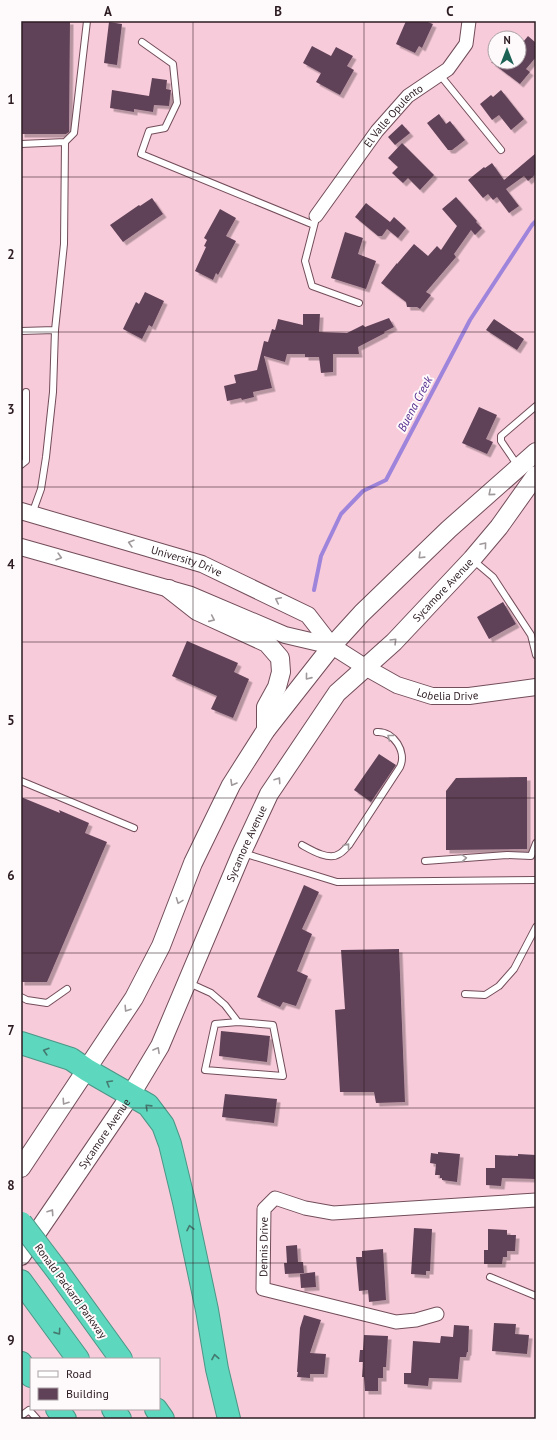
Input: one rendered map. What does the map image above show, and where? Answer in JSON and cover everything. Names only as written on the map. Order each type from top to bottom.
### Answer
[{"type":"highway","points":[[21,1042],[71,1059],[130,1096],[148,1105],[163,1125],[170,1144],[198,1266],[217,1369],[229,1419]]},
{"type":"highway","name":"Ronald Packard Parkway","points":[[21,1223],[120,1358]]},
{"type":"highway","points":[[21,1280],[77,1358]]},
{"type":"highway","points":[[21,1363],[30,1375]]},
{"type":"highway","points":[[58,1410],[65,1419]]},
{"type":"highway","points":[[114,1410],[120,1419]]},
{"type":"highway","points":[[157,1410],[163,1419]]},
{"type":"main road","points":[[21,1168],[137,992],[161,946],[194,862],[231,785],[266,730],[332,646],[362,613],[449,529],[536,452]]},
{"type":"main road","name":"Sycamore Avenue","points":[[21,1256],[130,1096],[160,1046],[242,852],[269,794],[337,692],[394,642],[472,559],[499,527],[536,475]]},
{"type":"main road","points":[[169,589],[197,611],[268,643],[280,658],[281,672],[277,687],[266,707],[266,730]]},
{"type":"street","name":"El Valle Opulento","points":[[315,220],[377,131],[408,96],[448,69],[466,44],[469,21]]},
{"type":"street","name":"University Drive","points":[[26,512],[202,564],[308,615],[332,646]]},
{"type":"street","name":"University Drive","points":[[21,547],[191,595],[285,635],[332,646],[365,667]]},
{"type":"street","name":"Lobelia Drive","points":[[365,667],[397,685],[432,696],[470,696],[536,687]]},
{"type":"street","name":"Dennis Drive","points":[[437,1314],[416,1320],[396,1322],[263,1289],[264,1209],[275,1198],[305,1208],[333,1213],[536,1200]]},
{"type":"lane","points":[[21,144],[65,142],[74,133],[87,21]]},
{"type":"lane","points":[[142,42],[173,64],[177,103],[165,128],[149,131],[141,154],[315,220],[305,261],[312,286],[359,303]]},
{"type":"lane","points":[[440,74],[501,150]]},
{"type":"lane","points":[[26,512],[41,489],[53,392],[55,330],[64,244],[65,142]]},
{"type":"lane","points":[[21,331],[55,330]]},
{"type":"lane","points":[[21,465],[26,461],[26,392]]},
{"type":"lane","points":[[519,468],[501,441],[501,436],[536,406]]},
{"type":"lane","points":[[472,559],[492,577],[531,635],[536,655]]},
{"type":"lane","points":[[302,845],[313,852],[329,856],[339,854],[348,844],[400,768],[402,759],[399,745],[385,733],[377,732]]},
{"type":"lane","points":[[21,781],[134,828]]},
{"type":"lane","points":[[425,861],[507,855],[531,856],[536,842]]},
{"type":"lane","points":[[242,852],[337,882],[536,880]]},
{"type":"lane","points":[[465,994],[485,995],[499,986],[514,969],[536,927]]},
{"type":"lane","points":[[188,982],[211,993],[225,1005],[238,1022],[273,1025],[283,1076],[205,1070],[215,1024],[238,1022]]},
{"type":"lane","points":[[21,997],[27,1000],[47,1003],[67,989]]},
{"type":"lane","points":[[490,1277],[536,1296]]},
{"type":"lane","points":[[21,1416],[29,1410],[37,1419]]},
{"type":"building","points":[[21,21],[70,21],[69,132],[66,134],[21,134]]},
{"type":"building","points":[[406,21],[425,21],[433,24],[422,48],[419,46],[415,53],[396,44]]},
{"type":"building","points":[[109,22],[122,24],[117,65],[104,63]]},
{"type":"building","points":[[528,36],[536,43],[536,57],[527,68]]},
{"type":"building","points":[[312,46],[331,56],[336,47],[353,56],[347,66],[354,70],[340,95],[316,82],[321,73],[303,63]]},
{"type":"building","points":[[502,70],[527,70],[530,72],[520,84]]},
{"type":"building","points":[[152,78],[167,80],[166,89],[171,90],[169,106],[154,105],[153,112],[134,109],[134,112],[110,108],[112,90],[149,96]]},
{"type":"building","points":[[501,90],[524,119],[511,130],[499,115],[492,120],[480,104],[491,95],[493,97]]},
{"type":"building","points":[[439,114],[446,124],[450,121],[465,140],[452,150],[448,150],[427,123]]},
{"type":"building","points":[[402,124],[410,133],[395,145],[388,137]]},
{"type":"building","points":[[402,143],[434,175],[420,190],[408,178],[403,183],[392,173],[398,167],[388,158]]},
{"type":"building","points":[[536,153],[536,174],[528,181],[524,176],[506,189],[519,206],[509,213],[497,197],[493,200],[488,194],[483,198],[468,180],[484,167],[485,168],[492,163],[504,180]]},
{"type":"building","points":[[456,197],[482,228],[475,235],[471,230],[454,254],[456,257],[426,292],[431,295],[420,309],[417,307],[407,307],[406,302],[381,283],[414,244],[428,256],[437,246],[441,250],[457,226],[442,209]]},
{"type":"building","points":[[152,198],[163,214],[123,242],[110,225]]},
{"type":"building","points":[[366,203],[390,222],[394,217],[406,228],[398,238],[387,229],[382,236],[378,236],[355,217]]},
{"type":"building","points":[[220,209],[236,218],[226,236],[236,241],[218,275],[216,273],[213,280],[195,271],[206,247],[204,246],[207,240],[204,238]]},
{"type":"building","points":[[345,232],[363,238],[358,254],[376,261],[366,289],[331,278]]},
{"type":"building","points":[[145,292],[164,301],[152,327],[149,325],[142,339],[123,329],[136,302],[139,304]]},
{"type":"building","points":[[303,314],[320,314],[319,332],[347,333],[363,325],[365,327],[389,318],[394,327],[358,347],[359,354],[333,354],[333,372],[321,373],[319,357],[305,357],[305,354],[287,354],[285,362],[264,356],[272,388],[253,392],[254,397],[242,400],[241,398],[227,401],[224,386],[236,383],[234,375],[257,370],[264,341],[268,342],[272,329],[275,330],[278,319],[303,325]]},
{"type":"building","points":[[494,319],[524,339],[517,350],[486,330]]},
{"type":"building","points":[[479,407],[497,415],[486,439],[493,442],[487,454],[462,443]]},
{"type":"building","points":[[503,602],[516,624],[489,639],[477,617]]},
{"type":"building","points":[[187,641],[238,663],[234,672],[249,679],[233,718],[211,709],[217,696],[172,676]]},
{"type":"building","points":[[379,754],[396,765],[371,802],[354,790]]},
{"type":"building","points":[[527,777],[527,849],[446,850],[446,791],[456,778]]},
{"type":"building","points":[[21,797],[60,813],[59,810],[89,823],[85,833],[107,842],[47,982],[21,982]]},
{"type":"building","points":[[304,885],[319,892],[302,929],[312,934],[297,971],[308,976],[296,1006],[283,1002],[280,1007],[257,997]]},
{"type":"building","points":[[399,949],[405,1102],[376,1103],[374,1092],[340,1092],[335,1010],[345,1009],[341,950]]},
{"type":"building","points":[[221,1031],[270,1036],[267,1062],[219,1056]]},
{"type":"building","points":[[225,1094],[277,1099],[274,1123],[222,1117]]},
{"type":"building","points":[[438,1152],[460,1154],[457,1182],[442,1180],[440,1175],[435,1175],[436,1164],[430,1163],[431,1153],[438,1154]]},
{"type":"building","points":[[518,1154],[536,1155],[535,1179],[502,1178],[501,1186],[486,1185],[486,1168],[495,1168],[495,1155],[518,1156]]},
{"type":"building","points":[[414,1228],[432,1229],[430,1271],[426,1271],[426,1275],[411,1274]]},
{"type":"building","points":[[488,1229],[507,1230],[507,1235],[516,1235],[515,1251],[507,1251],[507,1257],[503,1257],[502,1264],[484,1264],[484,1250],[488,1250]]},
{"type":"building","points":[[297,1245],[298,1262],[303,1262],[304,1273],[285,1274],[284,1263],[287,1263],[286,1246]]},
{"type":"building","points":[[383,1249],[386,1300],[369,1302],[368,1290],[359,1291],[356,1257],[362,1257],[362,1251]]},
{"type":"building","points":[[315,1272],[316,1287],[301,1288],[300,1274]]},
{"type":"building","points":[[304,1315],[321,1320],[310,1353],[326,1354],[324,1374],[310,1374],[310,1378],[297,1377],[300,1328]]},
{"type":"building","points":[[494,1323],[516,1324],[515,1334],[529,1335],[527,1354],[492,1351]]},
{"type":"building","points":[[454,1325],[469,1326],[468,1352],[466,1357],[460,1357],[458,1379],[429,1378],[428,1386],[404,1384],[404,1373],[411,1373],[413,1341],[440,1343],[441,1336],[453,1337]]},
{"type":"building","points":[[364,1335],[388,1336],[386,1367],[383,1367],[383,1378],[378,1378],[378,1391],[365,1391],[364,1377],[362,1377],[363,1362],[359,1362],[360,1350],[363,1350]]},
{"type":"waterway","name":"Buena Creek","points":[[314,590],[321,556],[341,514],[363,491],[386,480],[470,320],[536,221]]}]
